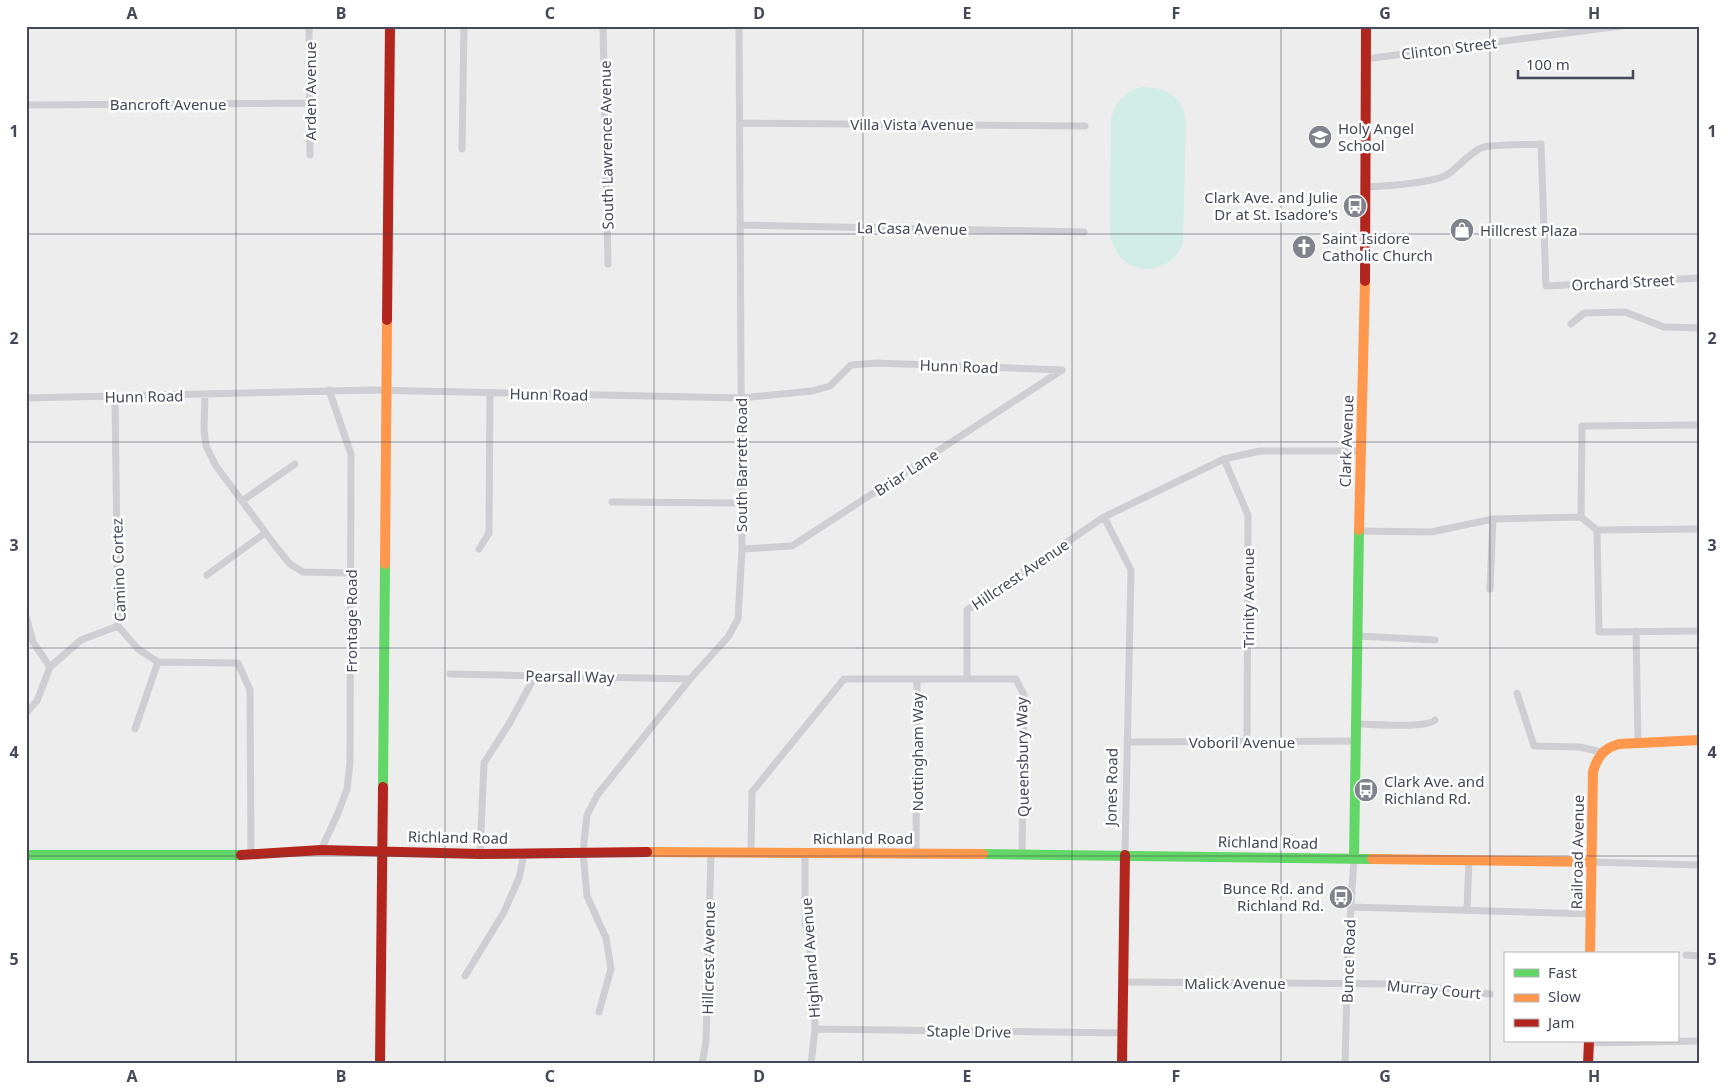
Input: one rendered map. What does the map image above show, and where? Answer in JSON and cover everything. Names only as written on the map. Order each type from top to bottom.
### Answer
[{"type":"main road","points":[[380,1064],[390,26]]},
{"type":"main road","name":"Clark Avenue","points":[[1354,858],[1360,450],[1365,329],[1366,26]]},
{"type":"main road","points":[[1602,752],[1611,746],[1700,740]]},
{"type":"main road","name":"Railroad Avenue","points":[[1590,952],[1593,772],[1594,764],[1602,752]]},
{"type":"main road","name":"Richland Road","points":[[26,854],[251,855],[321,850],[383,850],[480,854],[711,852],[1125,855],[1592,862]]},
{"type":"main road","name":"Jones Road","points":[[1122,1064],[1125,855]]},
{"type":"main road","points":[[1588,1064],[1589,1042]]},
{"type":"street","name":"Arden Avenue","points":[[309,26],[310,155]]},
{"type":"street","points":[[462,149],[464,26]]},
{"type":"street","name":"South Lawrence Avenue","points":[[603,26],[608,264]]},
{"type":"street","name":"South Barrett Road","points":[[600,1012],[611,969],[606,938],[587,896],[583,852],[587,815],[598,794],[690,679],[728,637],[738,619],[742,549],[739,26]]},
{"type":"street","name":"Clinton Street","points":[[1365,59],[1621,26]]},
{"type":"street","name":"Bancroft Avenue","points":[[26,105],[310,103]]},
{"type":"street","name":"Villa Vista Avenue","points":[[740,123],[1085,126]]},
{"type":"street","name":"Orchard Street","points":[[1365,187],[1425,181],[1446,176],[1464,159],[1482,147],[1542,144],[1546,286],[1700,278]]},
{"type":"street","name":"La Casa Avenue","points":[[740,225],[1084,232]]},
{"type":"street","points":[[1571,324],[1584,313],[1625,312],[1664,327],[1700,328]]},
{"type":"street","name":"Hunn Road","points":[[26,398],[386,390],[741,398],[812,391],[830,386],[851,365],[878,363],[1062,370]]},
{"type":"street","name":"Briar Lane","points":[[742,549],[792,546],[1062,370]]},
{"type":"street","name":"Frontage Road","points":[[321,850],[347,789],[350,762],[351,454],[329,390]]},
{"type":"street","points":[[479,549],[489,533],[490,393]]},
{"type":"street","points":[[205,394],[204,430],[206,446],[216,466],[290,564],[303,572],[351,573]]},
{"type":"street","name":"Camino Cortez","points":[[115,397],[118,626],[138,649],[158,662]]},
{"type":"street","points":[[1582,517],[1582,426],[1700,425]]},
{"type":"street","name":"Hillcrest Avenue","points":[[967,679],[966,610],[1104,517],[1224,459],[1260,451],[1360,450]]},
{"type":"street","name":"Trinity Avenue","points":[[1224,459],[1248,515],[1247,742]]},
{"type":"street","points":[[242,501],[295,464]]},
{"type":"street","points":[[612,502],[742,503]]},
{"type":"street","name":"Jones Road","points":[[1104,517],[1131,570],[1125,855]]},
{"type":"street","points":[[1359,531],[1431,532],[1493,519],[1582,517],[1597,530],[1700,529]]},
{"type":"street","points":[[1490,589],[1493,519]]},
{"type":"street","points":[[1597,530],[1599,632],[1700,631]]},
{"type":"street","points":[[207,575],[265,533]]},
{"type":"street","points":[[26,616],[34,642],[50,666]]},
{"type":"street","points":[[26,712],[37,701],[50,666],[81,640],[118,626]]},
{"type":"street","points":[[1636,632],[1638,743]]},
{"type":"street","points":[[1357,636],[1435,640]]},
{"type":"street","points":[[135,729],[158,662],[238,664],[250,690],[251,855]]},
{"type":"street","name":"Pearsall Way","points":[[450,674],[690,679]]},
{"type":"street","points":[[480,854],[484,763],[509,724],[535,676]]},
{"type":"street","points":[[751,853],[752,792],[844,679],[967,679]]},
{"type":"street","name":"Nottingham Way","points":[[916,854],[917,679]]},
{"type":"street","name":"Queensbury Way","points":[[967,679],[1016,679],[1024,695],[1022,855]]},
{"type":"street","points":[[1517,693],[1534,746],[1580,747],[1602,752]]},
{"type":"street","points":[[1357,724],[1427,725],[1435,720]]},
{"type":"street","name":"Voboril Avenue","points":[[1127,742],[1356,741]]},
{"type":"street","name":"Hillcrest Avenue","points":[[702,1064],[706,1042],[711,852]]},
{"type":"street","name":"Highland Avenue","points":[[805,853],[805,923],[814,973],[815,1029],[811,1064]]},
{"type":"street","points":[[465,976],[504,912],[519,878],[524,854]]},
{"type":"street","name":"Bunce Road","points":[[1345,1064],[1350,906],[1354,858]]},
{"type":"street","points":[[1467,910],[1469,860]]},
{"type":"street","name":"Richland Road","points":[[1592,862],[1700,865]]},
{"type":"street","points":[[1350,906],[1591,914]]},
{"type":"street","points":[[1686,956],[1700,956]]},
{"type":"street","name":"Malick Avenue","points":[[1123,982],[1347,984]]},
{"type":"street","name":"Murray Court","points":[[1347,984],[1417,984],[1490,994]]},
{"type":"street","name":"Staple Drive","points":[[815,1029],[1123,1032]]},
{"type":"street","points":[[1678,1041],[1700,1041]]},
{"type":"green space","points":[[1137,88],[1159,89],[1172,94],[1181,104],[1186,120],[1183,243],[1172,260],[1164,265],[1146,269],[1128,264],[1120,257],[1110,236],[1111,118],[1122,97]]},
{"type":"traffic: fast","points":[[1354,858],[1359,530]]},
{"type":"traffic: fast","points":[[383,787],[385,564]]},
{"type":"traffic: fast","points":[[983,854],[1372,859]]},
{"type":"traffic: fast","points":[[26,855],[241,855]]},
{"type":"traffic: slow","points":[[1359,530],[1365,281]]},
{"type":"traffic: slow","points":[[385,564],[387,320]]},
{"type":"traffic: slow","points":[[1590,952],[1593,772],[1597,762],[1605,751],[1619,744],[1700,740]]},
{"type":"traffic: slow","points":[[647,852],[983,854]]},
{"type":"traffic: slow","points":[[1372,859],[1591,862]]},
{"type":"traffic: jam","points":[[387,320],[390,26]]},
{"type":"traffic: jam","points":[[1365,281],[1366,26]]},
{"type":"traffic: jam","points":[[380,1064],[383,787]]},
{"type":"traffic: jam","points":[[241,855],[321,850],[480,854],[647,852]]},
{"type":"traffic: jam","points":[[1122,1064],[1125,855]]},
{"type":"traffic: jam","points":[[1588,1064],[1589,1042]]},
{"type":"place","name":"Holy Angel School","points":[[1320,137]]},
{"type":"place","name":"Clark Ave. and Julie Dr at St. Isadore's","points":[[1355,206]]},
{"type":"place","name":"Hillcrest Plaza","points":[[1462,230]]},
{"type":"place","name":"Saint Isidore Catholic Church","points":[[1304,247]]},
{"type":"place","name":"Clark Ave. and Richland Rd.","points":[[1366,790]]},
{"type":"place","name":"Bunce Rd. and Richland Rd.","points":[[1341,897]]}]
